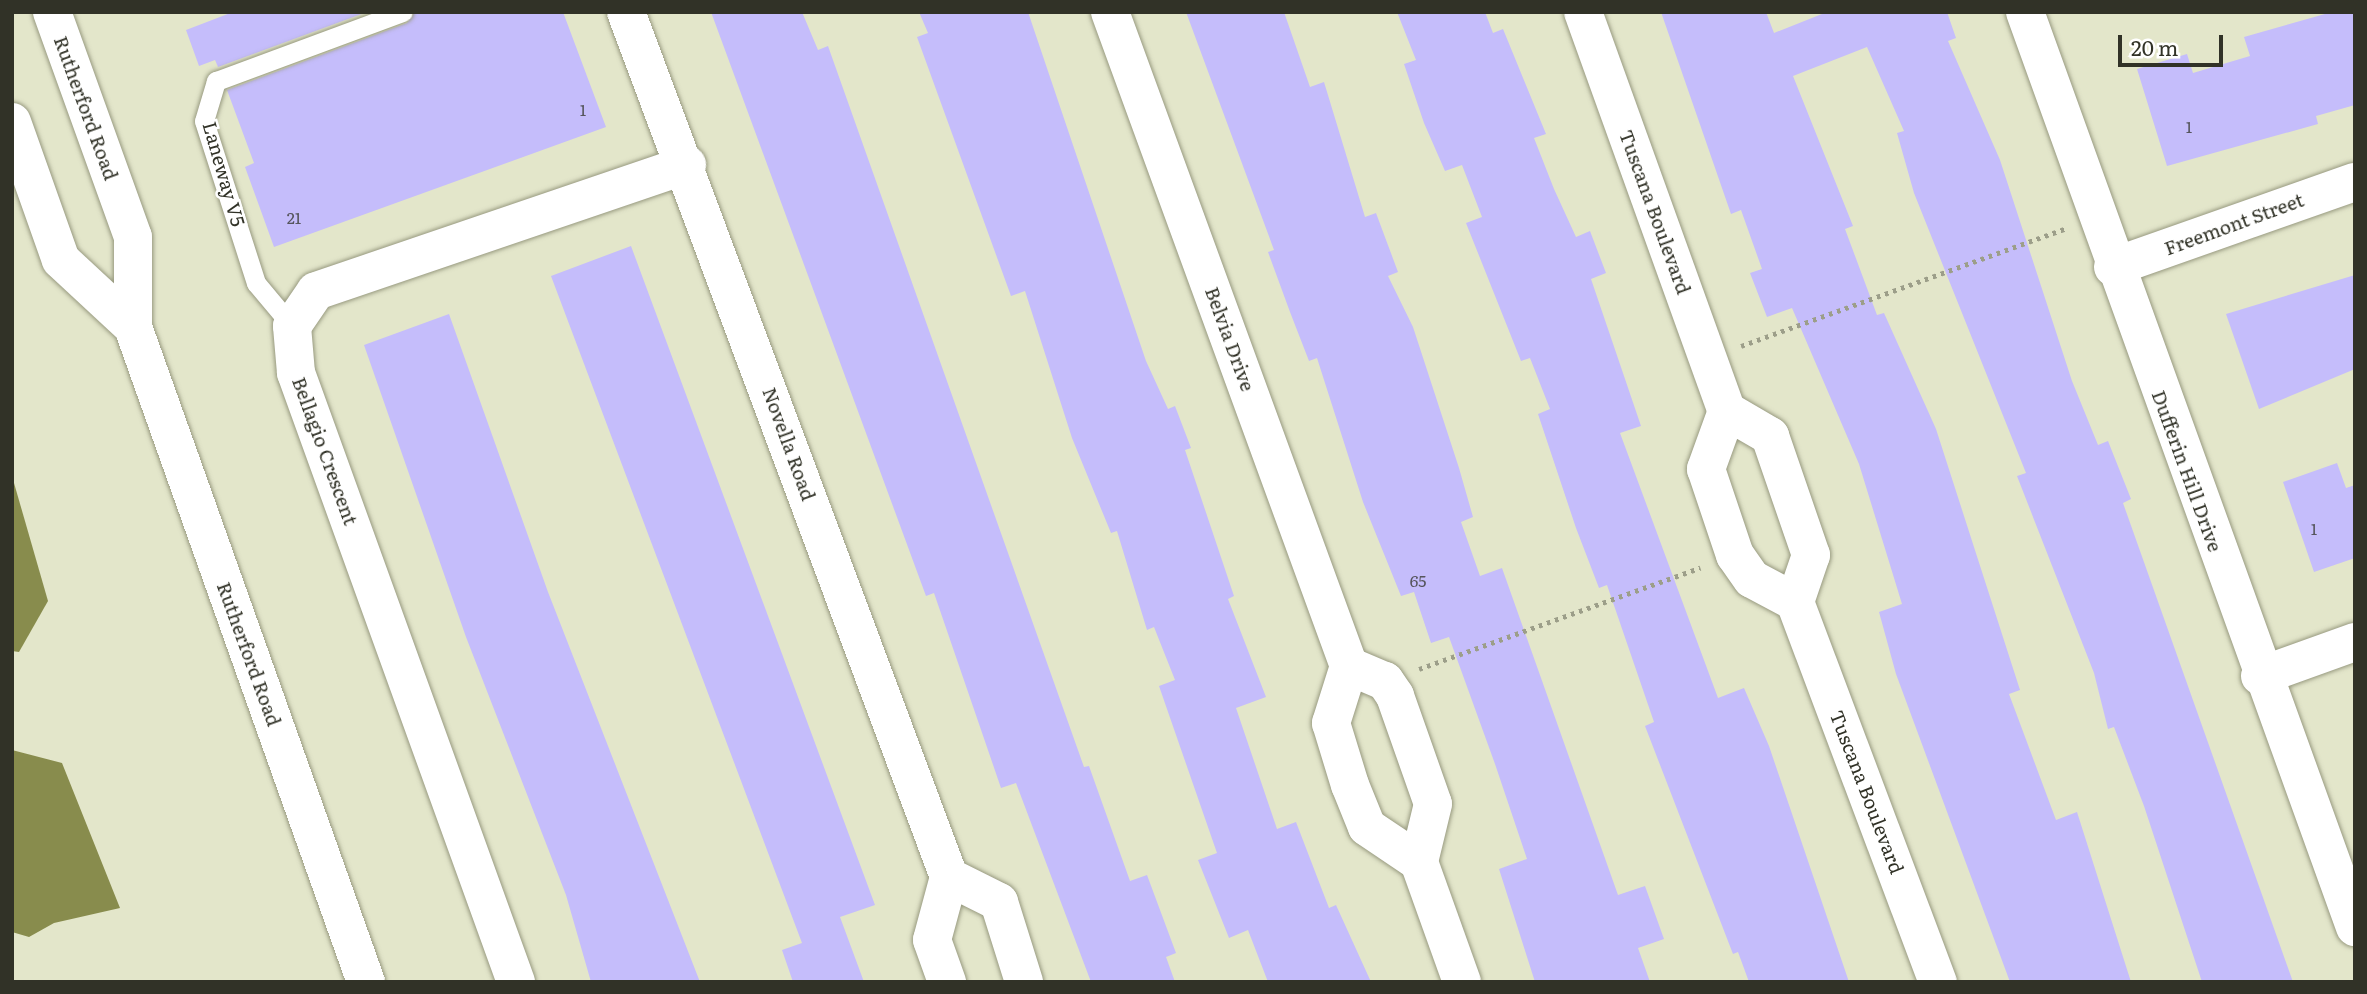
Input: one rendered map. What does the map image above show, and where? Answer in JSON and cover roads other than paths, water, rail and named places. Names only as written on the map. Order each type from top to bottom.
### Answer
[{"type":"street","name":"Rutherford Road","points":[[52,12],[133,237],[133,327],[366,982]]},
{"type":"street","name":"Novella Road","points":[[626,12],[687,165],[949,877]]},
{"type":"street","name":"Belvia Drive","points":[[1110,12],[1349,666]]},
{"type":"street","name":"Tuscana Boulevard","points":[[1583,12],[1727,411]]},
{"type":"street","name":"Dufferin Hill Drive","points":[[2025,12],[2095,218],[2260,676],[2355,927]]},
{"type":"street","name":"Rutherford Road","points":[[12,122],[61,260],[133,327]]},
{"type":"street","points":[[292,326],[316,291],[687,165]]},
{"type":"street","name":"Freemont Street","points":[[2113,267],[2355,182]]},
{"type":"street","name":"Bellagio Crescent","points":[[292,326],[296,373],[516,982]]},
{"type":"street","points":[[1727,411],[1770,436],[1811,555],[1796,602],[1752,579],[1735,555],[1706,469],[1727,411]]},
{"type":"street","name":"Tuscana Boulevard","points":[[1796,602],[1938,982]]},
{"type":"street","points":[[2260,676],[2355,642]]},
{"type":"street","points":[[1419,862],[1367,827],[1350,785],[1331,723],[1349,666],[1385,681],[1433,804],[1419,862],[1462,982]]},
{"type":"street","points":[[947,982],[932,940],[949,877],[999,902],[1024,982]]},
{"type":"lane","name":"Laneway V5","points":[[292,326],[256,283],[204,121],[216,81],[404,12]]}]
